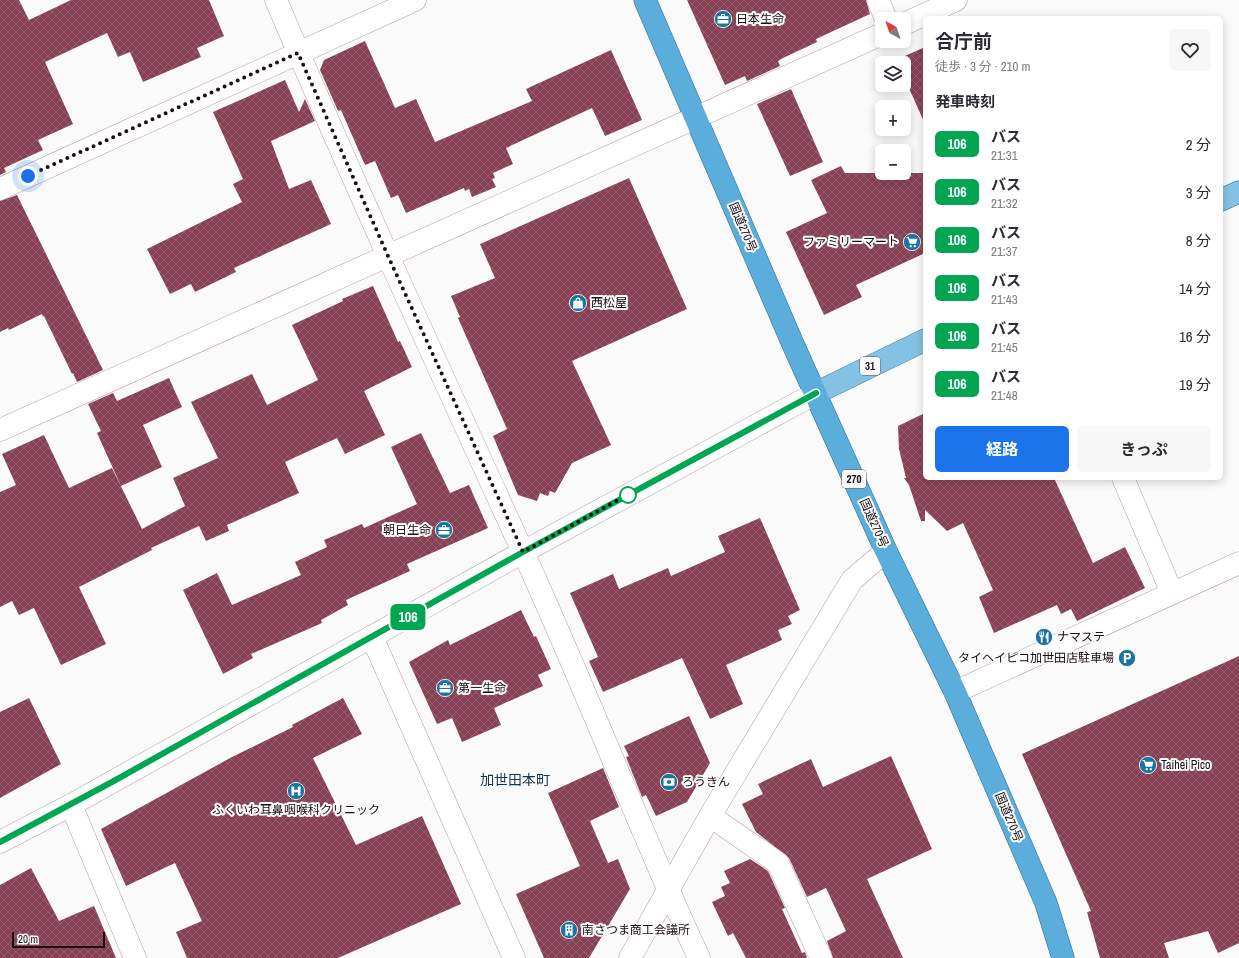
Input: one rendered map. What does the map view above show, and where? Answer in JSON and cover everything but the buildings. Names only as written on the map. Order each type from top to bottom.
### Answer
[{"type":"highway","name":"国道270号","points":[[645,0],[792,342],[886,551],[955,692],[1046,903],[1063,958]]},
{"type":"main road","points":[[1223,199],[1239,192]]},
{"type":"main road","name":"31","points":[[816,393],[923,341]]},
{"type":"street","points":[[276,0],[388,256],[523,552],[668,892],[699,958]]},
{"type":"street","points":[[0,189],[415,0]]},
{"type":"street","points":[[878,0],[883,12]]},
{"type":"street","points":[[911,21],[956,0]]},
{"type":"street","points":[[0,430],[875,37]]},
{"type":"street","points":[[0,842],[70,805],[523,552],[816,393]]},
{"type":"street","points":[[1125,480],[1172,593]]},
{"type":"street","points":[[630,958],[710,816],[852,580],[886,551]]},
{"type":"street","points":[[955,692],[1239,563]]},
{"type":"street","points":[[372,637],[514,958]]},
{"type":"street","points":[[70,805],[135,958]]},
{"type":"street","points":[[710,816],[778,863],[822,958]]},
{"type":"bus line","name":"106","points":[[0,842],[112,782],[523,552],[816,393]]},
{"type":"place","name":"日本生命","points":[[723,19]]},
{"type":"place","name":"ファミリーマート","points":[[912,242]]},
{"type":"place","name":"西松屋","points":[[578,303]]},
{"type":"place","name":"朝日生命","points":[[444,530]]},
{"type":"place","name":"ナマステ","points":[[1044,637]]},
{"type":"place","name":"タイヘイピコ加世田店駐車場","points":[[1127,658]]},
{"type":"place","name":"第一生命","points":[[445,688]]},
{"type":"place","name":"Taihei Pico","points":[[1148,765]]},
{"type":"place","name":"ろうきん","points":[[669,782]]},
{"type":"place","name":"ふくいわ耳鼻咽喉科クリニック","points":[[296,791]]},
{"type":"place","name":"南さつま商工会議所","points":[[569,930]]},
{"type":"district","name":"加世田本町","points":[[515,780]]},
{"type":"route","points":[[28,176],[298,53],[388,256],[523,552],[631,493],[628,495]]}]
